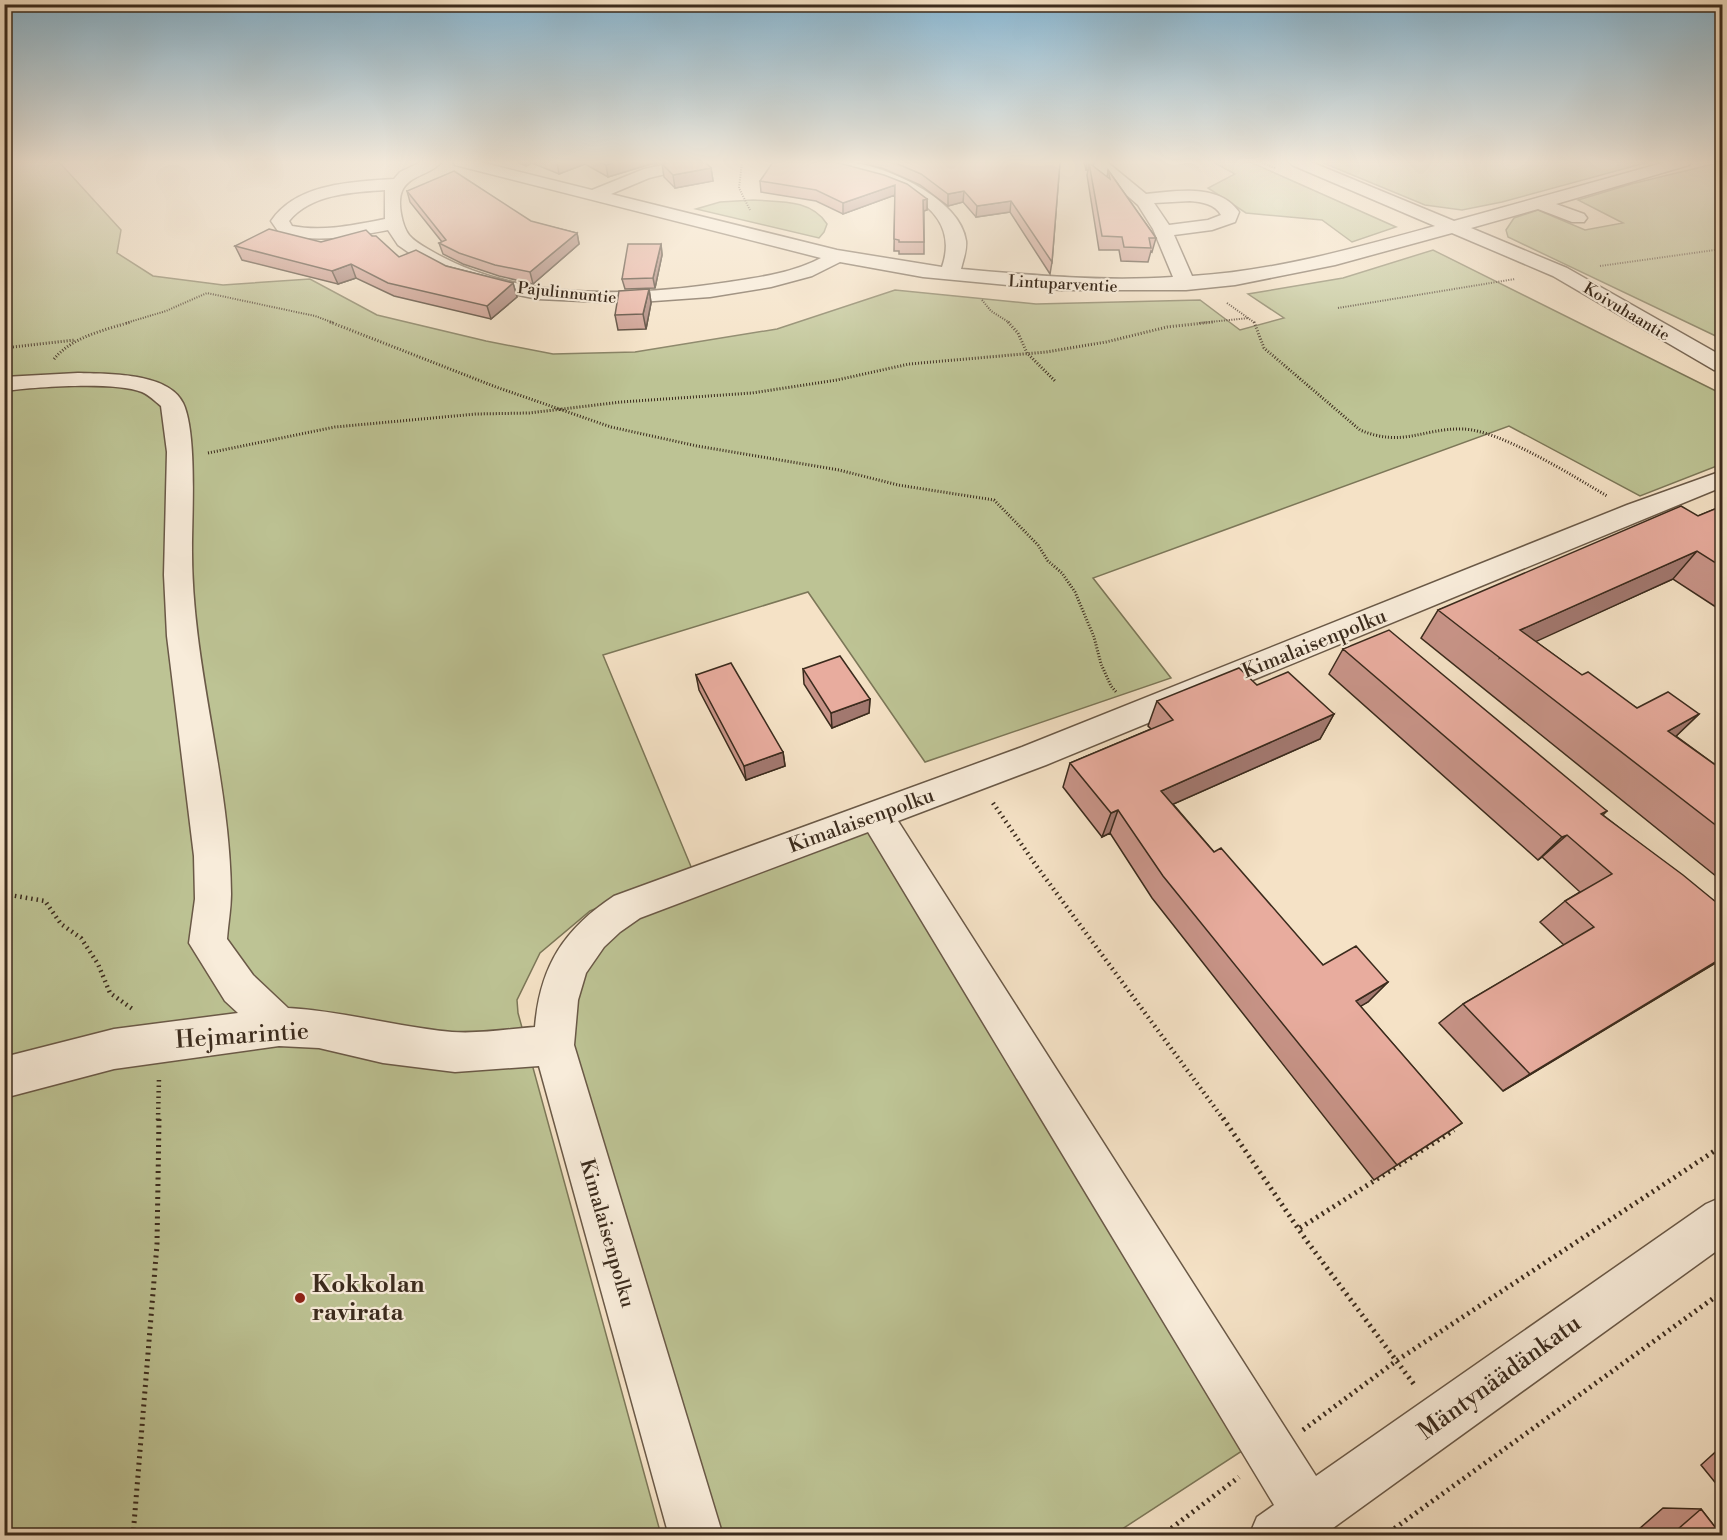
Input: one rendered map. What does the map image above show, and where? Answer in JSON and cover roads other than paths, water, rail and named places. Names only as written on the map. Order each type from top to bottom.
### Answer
[{"type":"street","name":"Pajulinnuntie","points":[[400,234],[402,238],[438,264],[496,284],[533,292],[573,296],[645,298],[723,290],[801,274],[837,256]]},
{"type":"street","name":"Lintuparventie","points":[[749,234],[888,266],[1061,285],[1186,284],[1235,279],[1301,267],[1426,234]]},
{"type":"street","points":[[949,274],[957,245],[955,234]]},
{"type":"street","points":[[1166,234],[1186,284]]},
{"type":"street","name":"Koivuhaantie","points":[[1474,234],[1560,272],[1722,365]]},
{"type":"street","points":[[4,384],[38,381],[123,383],[147,387],[172,404],[176,420],[179,599],[209,834],[213,894],[208,943],[239,988],[279,1028]]},
{"type":"street","name":"Kimalaisenpolku","points":[[696,1536],[554,1045],[555,1009],[564,975],[580,946],[603,922],[649,899],[976,778],[1722,478]]},
{"type":"street","points":[[875,815],[912,871],[1271,1453],[1292,1524]]},
{"type":"street","name":"Hejmarintie","points":[[4,1077],[114,1048],[151,1027],[319,1029],[383,1043],[455,1052],[554,1045]]},
{"type":"street","name":"Mäntynäädänkatu","points":[[1292,1524],[1722,1220]]},
{"type":"place","name":"Kokkolan ravirata","points":[[300,1298]]}]
